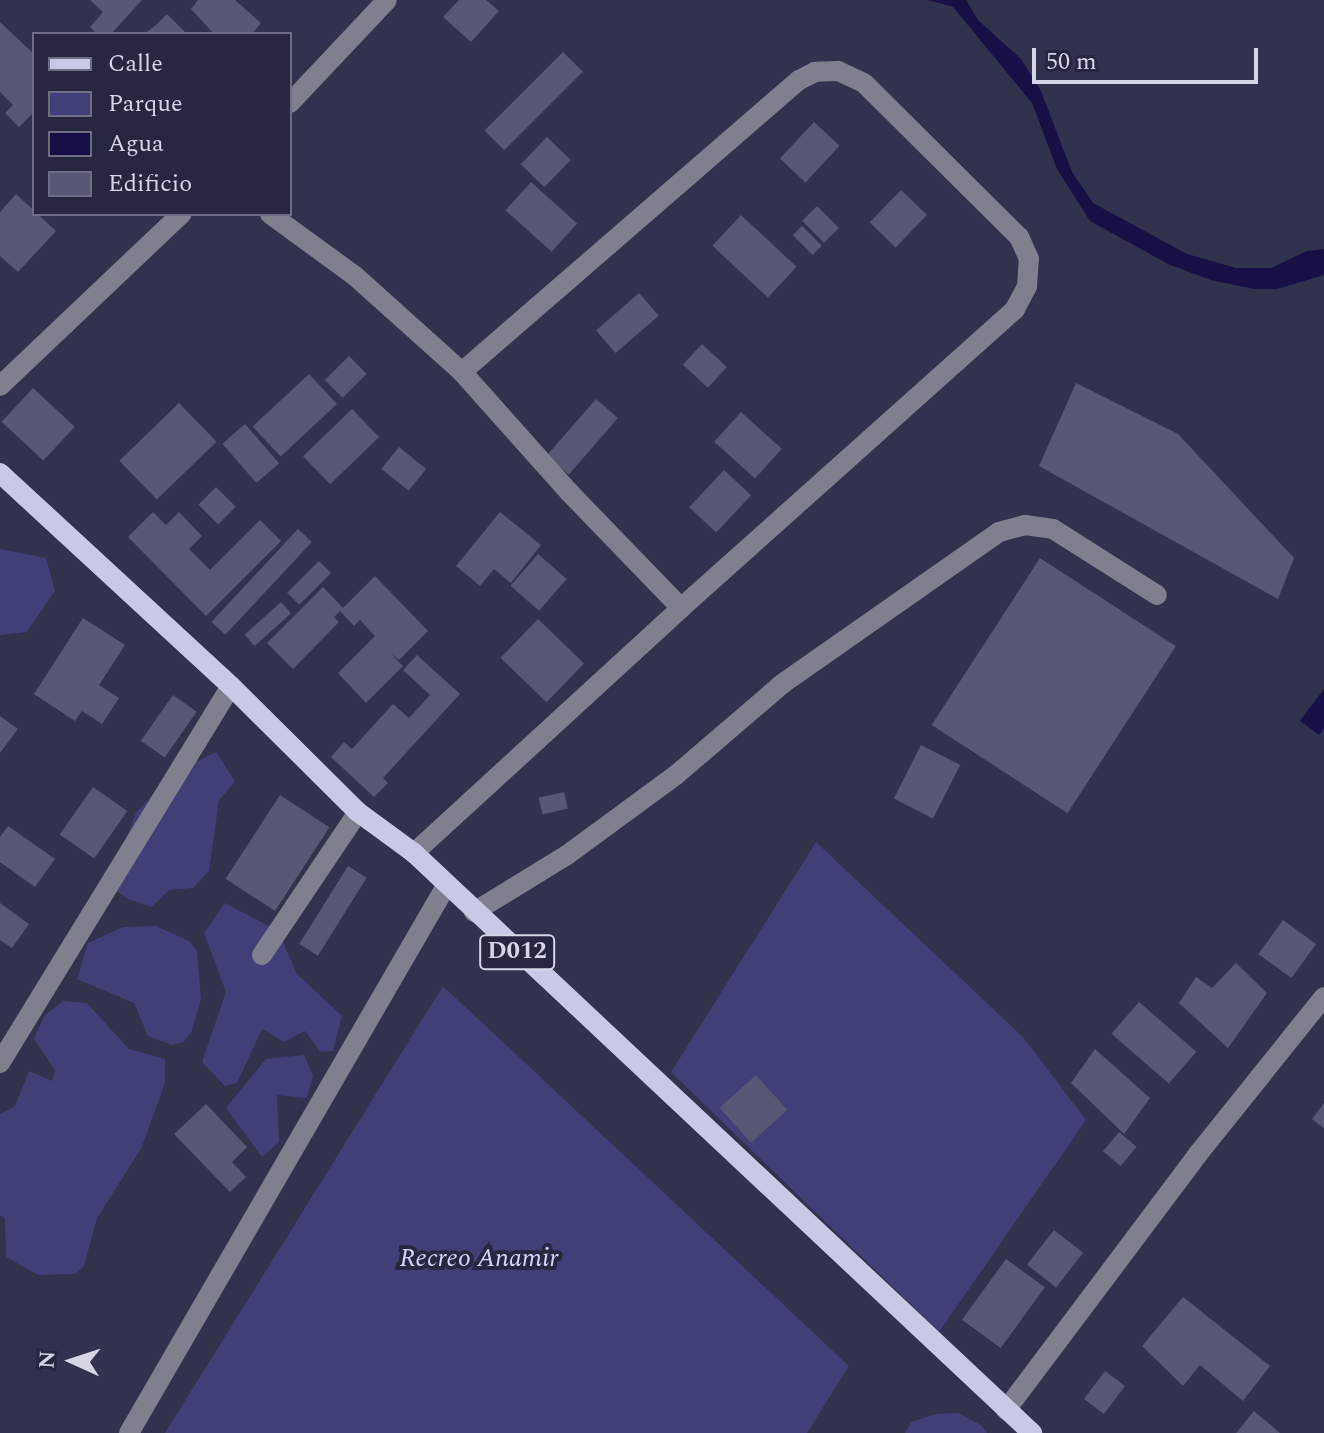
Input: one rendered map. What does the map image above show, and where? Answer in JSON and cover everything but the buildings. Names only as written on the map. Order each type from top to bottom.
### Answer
[{"type":"main road","name":"D012","points":[[0,473],[231,686],[358,812],[414,853],[1032,1433]]},
{"type":"street","points":[[292,101],[387,0]]},
{"type":"street","points":[[414,853],[681,608],[1015,309],[1027,286],[1029,259],[1019,237],[864,83],[838,71],[815,72],[799,80],[462,372]]},
{"type":"street","points":[[0,386],[179,216]]},
{"type":"street","points":[[273,216],[355,276],[462,372],[569,492],[681,608]]},
{"type":"street","points":[[474,912],[567,855],[676,775],[782,684],[999,532],[1025,525],[1053,529],[1157,595]]},
{"type":"street","points":[[0,1063],[231,686]]},
{"type":"street","points":[[262,955],[358,812]]},
{"type":"street","points":[[129,1433],[446,886]]},
{"type":"street","points":[[1006,1410],[1198,1154],[1324,997]]},
{"type":"green space","points":[[0,549],[46,558],[55,591],[27,632],[0,635]]},
{"type":"green space","points":[[216,752],[235,782],[219,800],[209,871],[193,888],[169,890],[152,907],[128,899],[108,885],[136,813],[171,774]]},
{"type":"green space","points":[[816,842],[1023,1037],[1086,1120],[939,1332],[671,1072]]},
{"type":"green space","points":[[225,903],[278,931],[297,974],[342,1016],[333,1051],[320,1052],[305,1031],[284,1042],[262,1029],[237,1083],[225,1086],[202,1062],[226,992],[204,933]]},
{"type":"green space","points":[[156,926],[189,941],[197,951],[201,999],[191,1033],[183,1042],[172,1045],[148,1036],[134,1003],[77,979],[88,943],[123,927]]},
{"type":"green space","name":"Recreo Anamir","points":[[443,986],[849,1366],[807,1433],[165,1433]]},
{"type":"green space","points":[[63,1001],[87,1003],[129,1049],[165,1059],[165,1083],[141,1149],[97,1218],[84,1266],[75,1274],[38,1275],[6,1257],[5,1219],[0,1215],[0,1114],[15,1106],[29,1071],[52,1081],[55,1070],[34,1039],[44,1016]]},
{"type":"green space","points":[[304,1055],[313,1075],[307,1098],[277,1095],[279,1142],[262,1157],[226,1108],[266,1059]]},
{"type":"green space","points":[[958,1413],[981,1425],[987,1433],[905,1433],[911,1422],[936,1414]]},
{"type":"water","points":[[928,0],[966,0],[978,20],[1021,59],[1041,91],[1072,172],[1093,203],[1187,254],[1236,268],[1271,268],[1307,251],[1324,249],[1324,275],[1277,289],[1254,289],[1211,280],[1168,264],[1090,221],[1057,169],[1032,103],[953,7]]},
{"type":"water","points":[[1324,689],[1324,729],[1319,735],[1300,721]]}]
